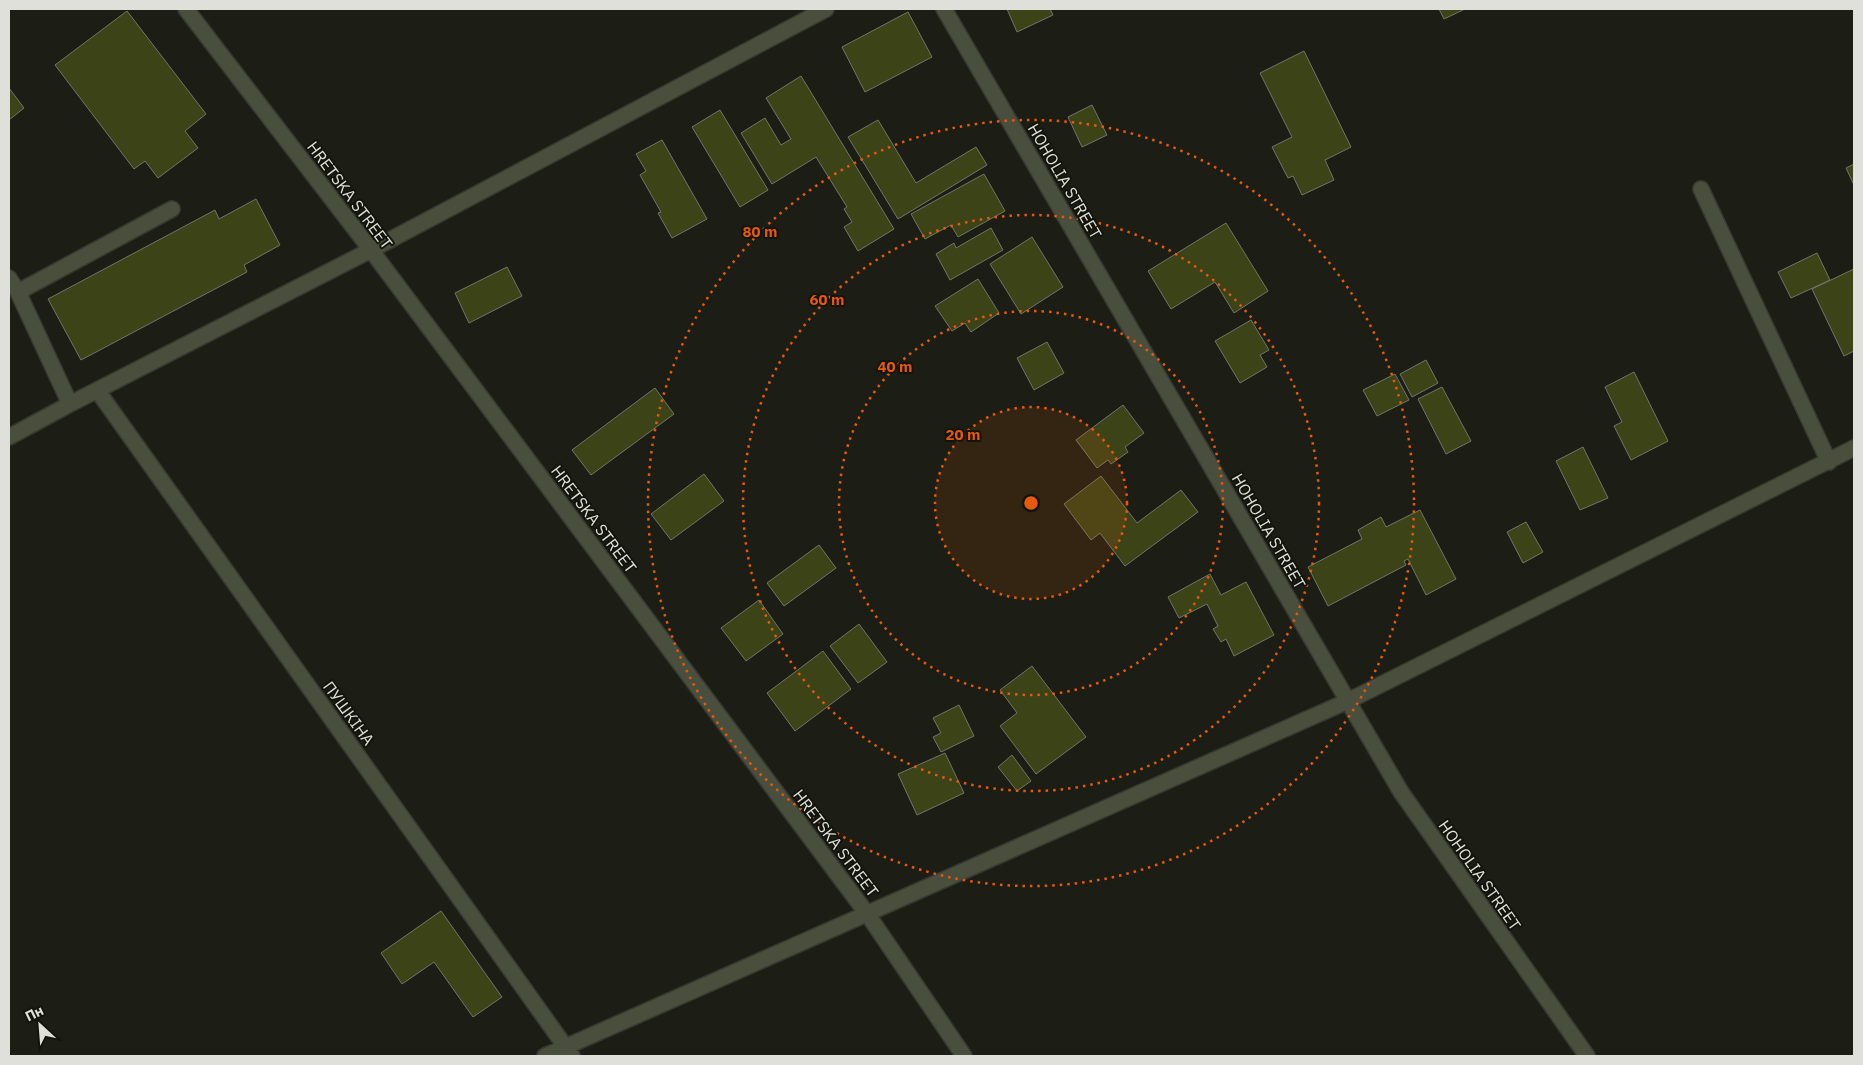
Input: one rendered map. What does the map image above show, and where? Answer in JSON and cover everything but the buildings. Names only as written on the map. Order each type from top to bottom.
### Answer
[{"type":"street","name":"HRETSKA STREET","points":[[186,9],[371,250],[868,915],[964,1056]]},
{"type":"street","points":[[9,437],[371,250],[826,9]]},
{"type":"street","name":"HOHOLIA STREET","points":[[944,9],[1401,792],[1587,1056]]},
{"type":"street","points":[[1701,189],[1828,462]]},
{"type":"street","points":[[18,292],[172,209]]},
{"type":"street","points":[[9,278],[18,292],[70,404]]},
{"type":"street","name":"ПУШКІНА","points":[[97,390],[569,1052]]},
{"type":"street","points":[[546,1056],[569,1052],[868,915],[1348,701],[1854,448]]}]
